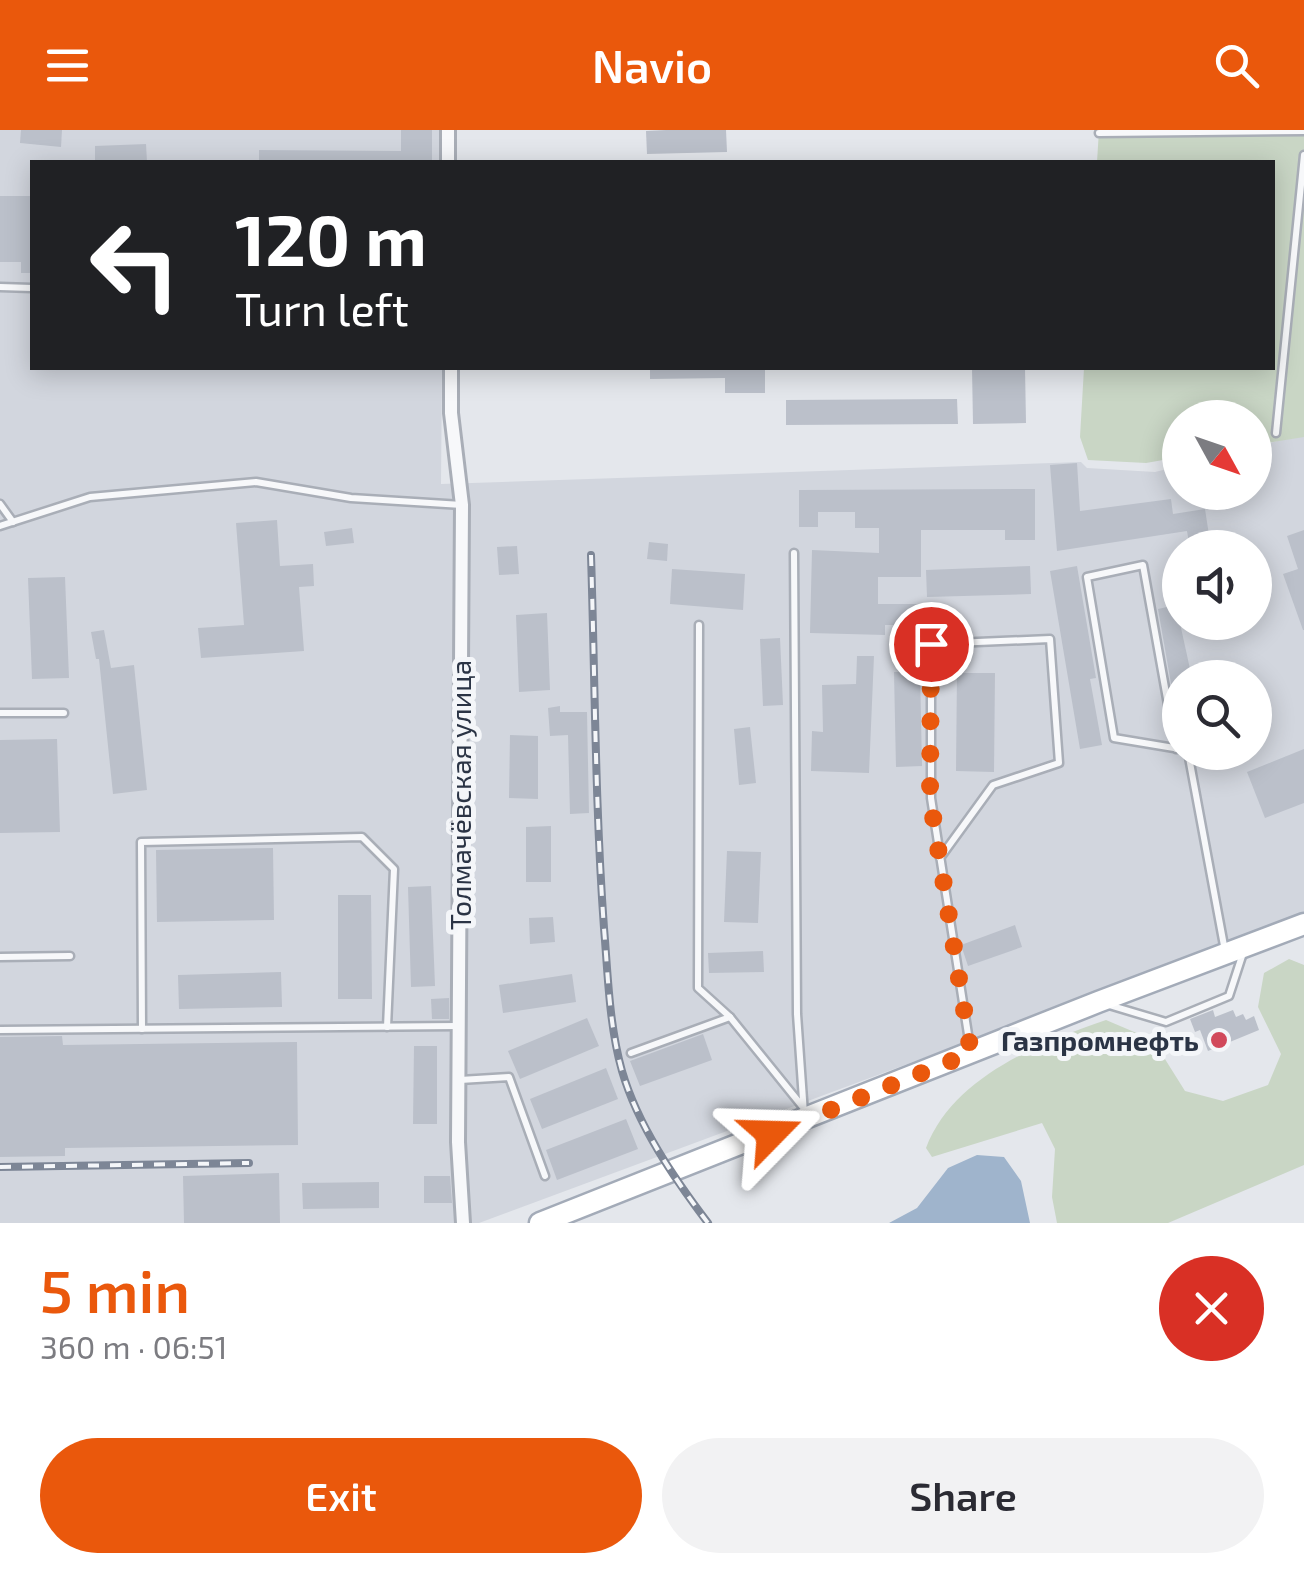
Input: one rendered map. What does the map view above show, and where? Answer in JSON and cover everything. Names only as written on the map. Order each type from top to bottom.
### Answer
[{"type":"main road","points":[[540,1223],[804,1114],[1304,924]]},
{"type":"street","points":[[448,130],[448,160]]},
{"type":"street","name":"Толмачёвская улица","points":[[451,370],[451,412],[462,505],[459,1080],[463,1223]]},
{"type":"lane","points":[[1098,133],[1304,131]]},
{"type":"lane","points":[[1276,433],[1304,154]]},
{"type":"lane","points":[[0,287],[30,288]]},
{"type":"lane","points":[[0,526],[90,497],[256,482],[351,498],[462,505]]},
{"type":"lane","points":[[0,504],[13,522]]},
{"type":"lane","points":[[794,552],[797,1014],[804,1114]]},
{"type":"lane","points":[[1143,564],[1178,749],[1114,738],[1087,577],[1143,564]]},
{"type":"lane","points":[[698,625],[698,988],[730,1016],[804,1114]]},
{"type":"lane","points":[[940,858],[993,785],[1059,762],[1050,639],[931,644],[930,798],[971,1053]]},
{"type":"lane","points":[[0,713],[64,713]]},
{"type":"lane","points":[[1098,1002],[1166,1022],[1229,996],[1235,949],[1192,770]]},
{"type":"lane","points":[[142,1028],[141,842],[362,837],[394,869],[387,1027]]},
{"type":"lane","points":[[0,957],[70,956]]},
{"type":"lane","points":[[632,1053],[730,1016]]},
{"type":"lane","points":[[0,1030],[459,1026]]},
{"type":"lane","points":[[459,1080],[509,1077],[545,1176]]},
{"type":"shaded area","points":[[0,130],[444,130],[444,160],[30,160],[30,370],[442,370],[441,484],[1081,462],[1087,468],[1162,470],[1162,510],[1272,510],[1272,442],[1304,434],[1304,917],[479,1223],[0,1223]]},
{"type":"green space","points":[[1099,130],[1304,130],[1304,437],[1272,442],[1272,400],[1162,400],[1162,460],[1088,460],[1080,437],[1084,370],[1275,370],[1275,160],[1097,160]]},
{"type":"green space","points":[[1289,959],[1304,965],[1304,1165],[1168,1223],[1057,1223],[1052,1197],[1055,1149],[1042,1123],[932,1157],[926,1148],[956,1101],[977,1082],[1027,1052],[1106,1020],[1153,1040],[1185,1091],[1223,1101],[1268,1085],[1281,1054],[1258,1007],[1264,973]]},
{"type":"water","points":[[977,1155],[1004,1157],[1021,1181],[1030,1223],[889,1223],[917,1208],[948,1168]]},
{"type":"building","points":[[21,130],[62,130],[61,147],[20,143]]},
{"type":"building","points":[[401,130],[432,130],[432,160],[259,160],[259,150],[401,151]]},
{"type":"building","points":[[726,130],[727,152],[647,154],[646,131]]},
{"type":"building","points":[[146,144],[147,160],[95,160],[95,146]]},
{"type":"building","points":[[0,196],[30,196],[30,273],[21,273],[21,262],[0,262]]},
{"type":"building","points":[[650,370],[765,370],[765,393],[725,393],[725,378],[650,379]]},
{"type":"building","points":[[972,370],[1025,370],[1026,423],[973,424]]},
{"type":"building","points":[[957,399],[958,424],[786,425],[786,400]]},
{"type":"building","points":[[1077,463],[1080,511],[1162,500],[1162,510],[1172,510],[1173,514],[1205,510],[1208,530],[1162,530],[1162,535],[1057,551],[1050,465]]},
{"type":"building","points":[[1035,489],[1035,540],[1005,540],[1005,530],[921,530],[921,577],[878,577],[878,604],[935,604],[935,625],[885,625],[885,635],[810,633],[812,550],[879,553],[879,528],[855,528],[855,512],[818,512],[818,527],[799,527],[799,490]]},
{"type":"building","points":[[277,520],[280,566],[313,564],[314,586],[299,587],[304,651],[201,658],[198,628],[244,625],[236,523]]},
{"type":"building","points":[[352,528],[354,543],[326,546],[324,532]]},
{"type":"building","points":[[1304,530],[1303,630],[1283,574],[1298,569],[1287,536]]},
{"type":"building","points":[[649,542],[668,544],[667,561],[647,559]]},
{"type":"building","points":[[517,546],[519,574],[499,575],[497,547]]},
{"type":"building","points":[[1030,566],[1031,594],[927,597],[926,570]]},
{"type":"building","points":[[1077,566],[1096,678],[1090,679],[1102,745],[1080,749],[1050,571]]},
{"type":"building","points":[[672,569],[745,574],[743,610],[670,604]]},
{"type":"building","points":[[65,577],[69,678],[32,679],[28,578]]},
{"type":"building","points":[[547,613],[550,690],[519,692],[516,615]]},
{"type":"building","points":[[104,630],[111,668],[134,665],[147,790],[113,794],[99,659],[91,632]]},
{"type":"building","points":[[780,638],[783,705],[763,706],[760,639]]},
{"type":"building","points":[[1163,640],[1184,640],[1188,660],[1167,660]]},
{"type":"building","points":[[857,656],[874,656],[869,773],[811,771],[812,731],[823,732],[822,685],[856,684]]},
{"type":"building","points":[[894,672],[920,672],[922,766],[896,767]]},
{"type":"building","points":[[957,673],[995,673],[994,772],[956,771]]},
{"type":"building","points":[[560,706],[560,712],[587,712],[589,813],[570,814],[568,735],[550,736],[548,708]]},
{"type":"building","points":[[750,727],[756,783],[739,785],[734,729]]},
{"type":"building","points":[[510,735],[538,736],[538,799],[509,798]]},
{"type":"building","points":[[57,739],[60,832],[0,833],[0,740]]},
{"type":"building","points":[[1304,749],[1304,803],[1265,818],[1247,772],[1272,770],[1272,762]]},
{"type":"building","points":[[551,826],[551,882],[526,882],[526,827]]},
{"type":"building","points":[[273,848],[274,920],[157,922],[156,850]]},
{"type":"building","points":[[727,851],[761,852],[758,923],[724,922]]},
{"type":"building","points":[[431,886],[435,986],[411,987],[408,887]]},
{"type":"building","points":[[338,895],[371,895],[372,999],[338,999]]},
{"type":"building","points":[[553,917],[555,942],[530,944],[529,918]]},
{"type":"building","points":[[1015,925],[1022,947],[968,966],[961,945]]},
{"type":"building","points":[[763,951],[764,972],[709,973],[708,953]]},
{"type":"building","points":[[281,972],[282,1007],[179,1009],[178,975]]},
{"type":"building","points":[[572,974],[576,1002],[503,1013],[499,985]]},
{"type":"building","points":[[449,998],[449,1019],[432,1019],[431,999]]},
{"type":"building","name":"Газпромнефть","points":[[1213,1010],[1215,1017],[1233,1010],[1236,1017],[1243,1014],[1246,1020],[1254,1016],[1259,1030],[1208,1051],[1200,1030],[1195,1032],[1190,1019]]},
{"type":"building","points":[[587,1018],[599,1046],[520,1079],[508,1051]]},
{"type":"building","points":[[703,1034],[712,1060],[640,1086],[630,1061]]},
{"type":"building","points":[[62,1036],[63,1045],[297,1042],[298,1145],[65,1148],[65,1156],[0,1157],[0,1037]]},
{"type":"building","points":[[414,1046],[437,1046],[437,1124],[413,1124]]},
{"type":"building","points":[[606,1068],[618,1099],[542,1129],[530,1099]]},
{"type":"building","points":[[626,1119],[638,1149],[557,1180],[546,1150]]},
{"type":"building","points":[[279,1173],[280,1223],[184,1223],[183,1176]]},
{"type":"building","points":[[424,1176],[450,1176],[452,1203],[424,1203]]},
{"type":"building","points":[[379,1182],[379,1208],[303,1209],[302,1183]]},
{"type":"railway","points":[[591,555],[599,835],[614,1036],[622,1071],[647,1131],[708,1223]]},
{"type":"railway","points":[[0,1167],[249,1163]]},
{"type":"place","name":"Газпромнефть","points":[[1219,1040]]},
{"type":"route","points":[[771,1134],[971,1053],[930,798],[931,644]]}]
